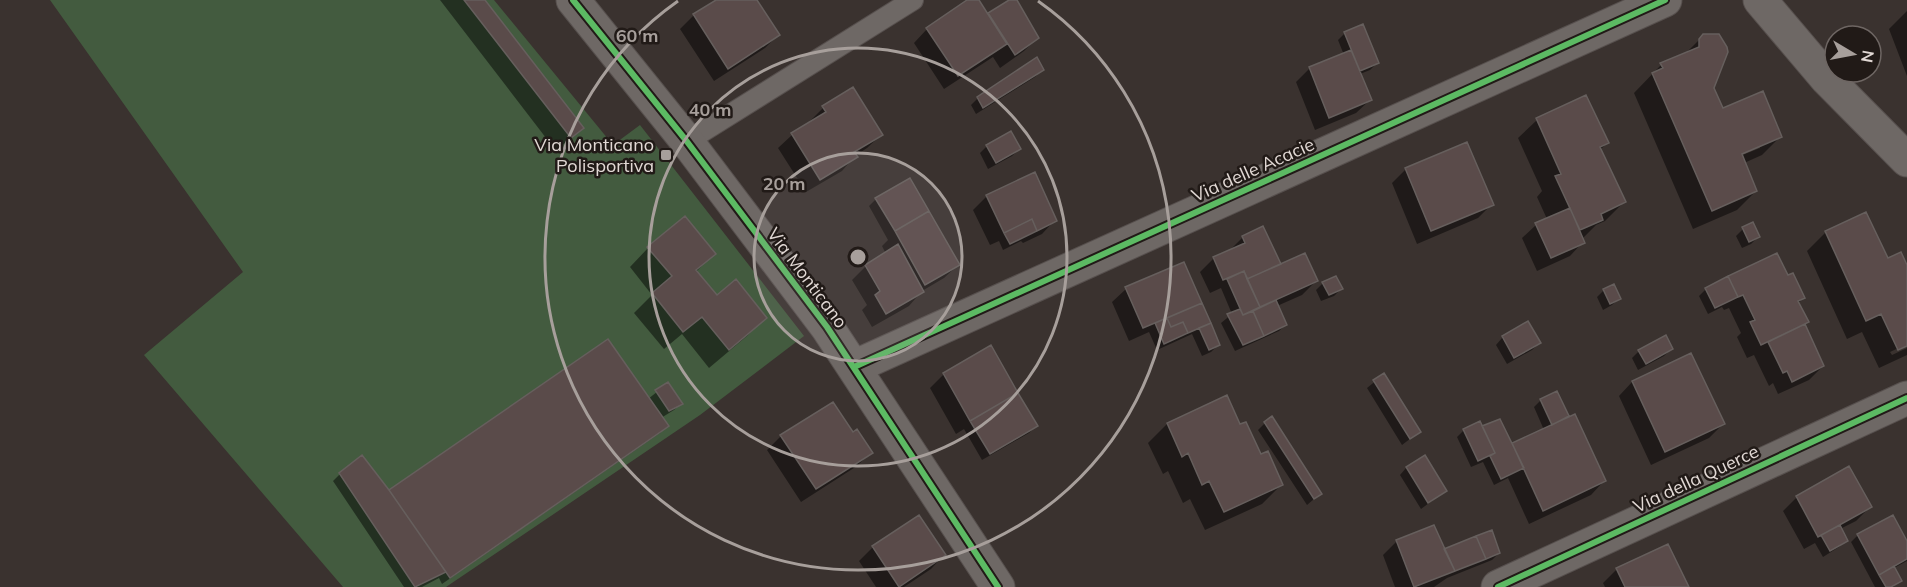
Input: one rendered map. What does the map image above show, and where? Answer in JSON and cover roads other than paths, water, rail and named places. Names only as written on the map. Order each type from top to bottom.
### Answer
[{"type":"street","name":"Via Monticano","points":[[573,0],[686,142],[827,327],[998,587]]},
{"type":"street","name":"Via delle Acacie","points":[[854,368],[1665,0]]},
{"type":"street","points":[[1760,0],[1827,79],[1907,160]]},
{"type":"street","name":"Via della Querce","points":[[1498,587],[1907,398]]},
{"type":"lane","points":[[686,142],[913,0]]},
{"type":"place","name":"Via Monticano Polisportiva","points":[[666,155]]}]
